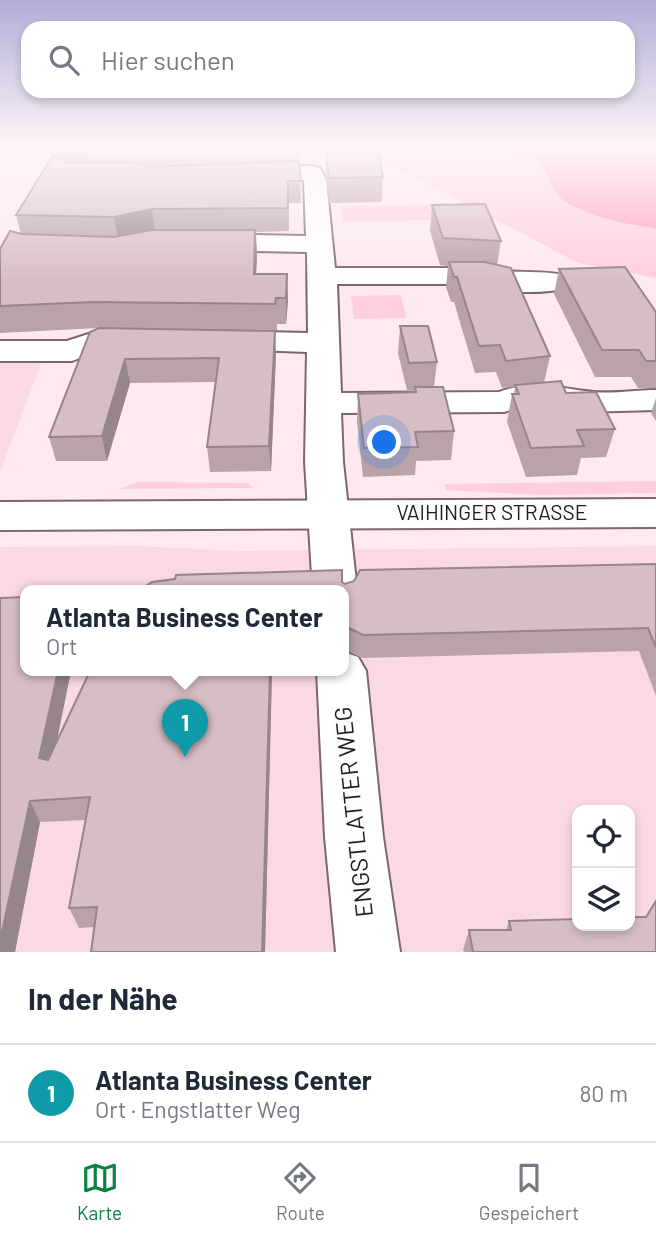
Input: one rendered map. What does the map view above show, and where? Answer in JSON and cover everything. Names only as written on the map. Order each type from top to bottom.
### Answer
[{"type":"street","points":[[314,191],[321,244],[323,403],[334,585]]},
{"type":"street","points":[[183,243],[321,244]]},
{"type":"street","points":[[322,276],[485,276],[501,282],[558,282]]},
{"type":"street","points":[[0,351],[72,351],[98,340],[324,343]]},
{"type":"street","points":[[323,403],[504,402],[516,397],[565,396],[582,401],[656,400]]},
{"type":"street","name":"VAIHINGER STRASSE","points":[[0,516],[656,513]]},
{"type":"street","name":"ENGSTLATTER WEG","points":[[341,676],[354,837],[368,952]]},
{"type":"shaded area","points":[[442,191],[570,191],[616,221],[656,229],[656,278],[578,263]]},
{"type":"shaded area","points":[[555,191],[656,191],[656,229],[581,210]]},
{"type":"shaded area","points":[[457,204],[483,219],[343,222],[341,206]]},
{"type":"shaded area","points":[[401,295],[406,318],[354,319],[351,296]]},
{"type":"shaded area","points":[[43,359],[0,472],[0,360]]},
{"type":"shaded area","points":[[656,481],[656,493],[540,495],[446,490],[444,484]]},
{"type":"shaded area","points":[[138,482],[248,483],[253,488],[119,489]]},
{"type":"shaded area","points":[[137,546],[242,551],[656,546],[656,952],[0,952],[0,547]]},
{"type":"building","points":[[31,191],[288,191],[288,208],[152,209],[114,217],[16,215]]},
{"type":"building","points":[[485,204],[501,241],[443,238],[432,205]]},
{"type":"building","points":[[152,230],[255,230],[254,274],[287,274],[286,298],[276,298],[275,304],[93,302],[0,306],[0,249],[10,231],[22,234],[114,237]]},
{"type":"building","points":[[449,262],[485,262],[511,268],[550,356],[506,361],[500,345],[479,346],[457,277],[454,277]]},
{"type":"building","points":[[625,267],[656,312],[656,361],[646,361],[639,350],[602,350],[559,269]]},
{"type":"building","points":[[400,326],[428,326],[437,362],[409,363]]},
{"type":"building","points":[[99,328],[275,331],[269,446],[207,447],[219,358],[125,359],[102,436],[49,437],[90,332]]},
{"type":"building","points":[[561,381],[566,393],[596,392],[615,429],[577,430],[584,446],[531,448],[512,394],[519,394],[515,385]]},
{"type":"building","points":[[415,387],[443,387],[454,431],[415,432],[418,447],[364,448],[358,394],[416,392]]},
{"type":"building","points":[[656,564],[656,647],[648,628],[363,635],[349,628],[349,585],[148,585],[175,579],[176,575],[342,570],[342,582],[345,584],[354,581],[360,570]]},
{"type":"building","points":[[20,597],[20,676],[57,676],[39,758],[48,760],[88,676],[270,676],[262,952],[91,952],[97,907],[69,908],[90,797],[30,801],[0,941],[0,598]]},
{"type":"building","points":[[656,901],[656,952],[473,952],[469,930],[511,930],[509,921],[572,919],[572,931],[635,931],[635,917],[646,917]]},
{"type":"place","name":"Atlanta Business Center","points":[[185,757]]}]
